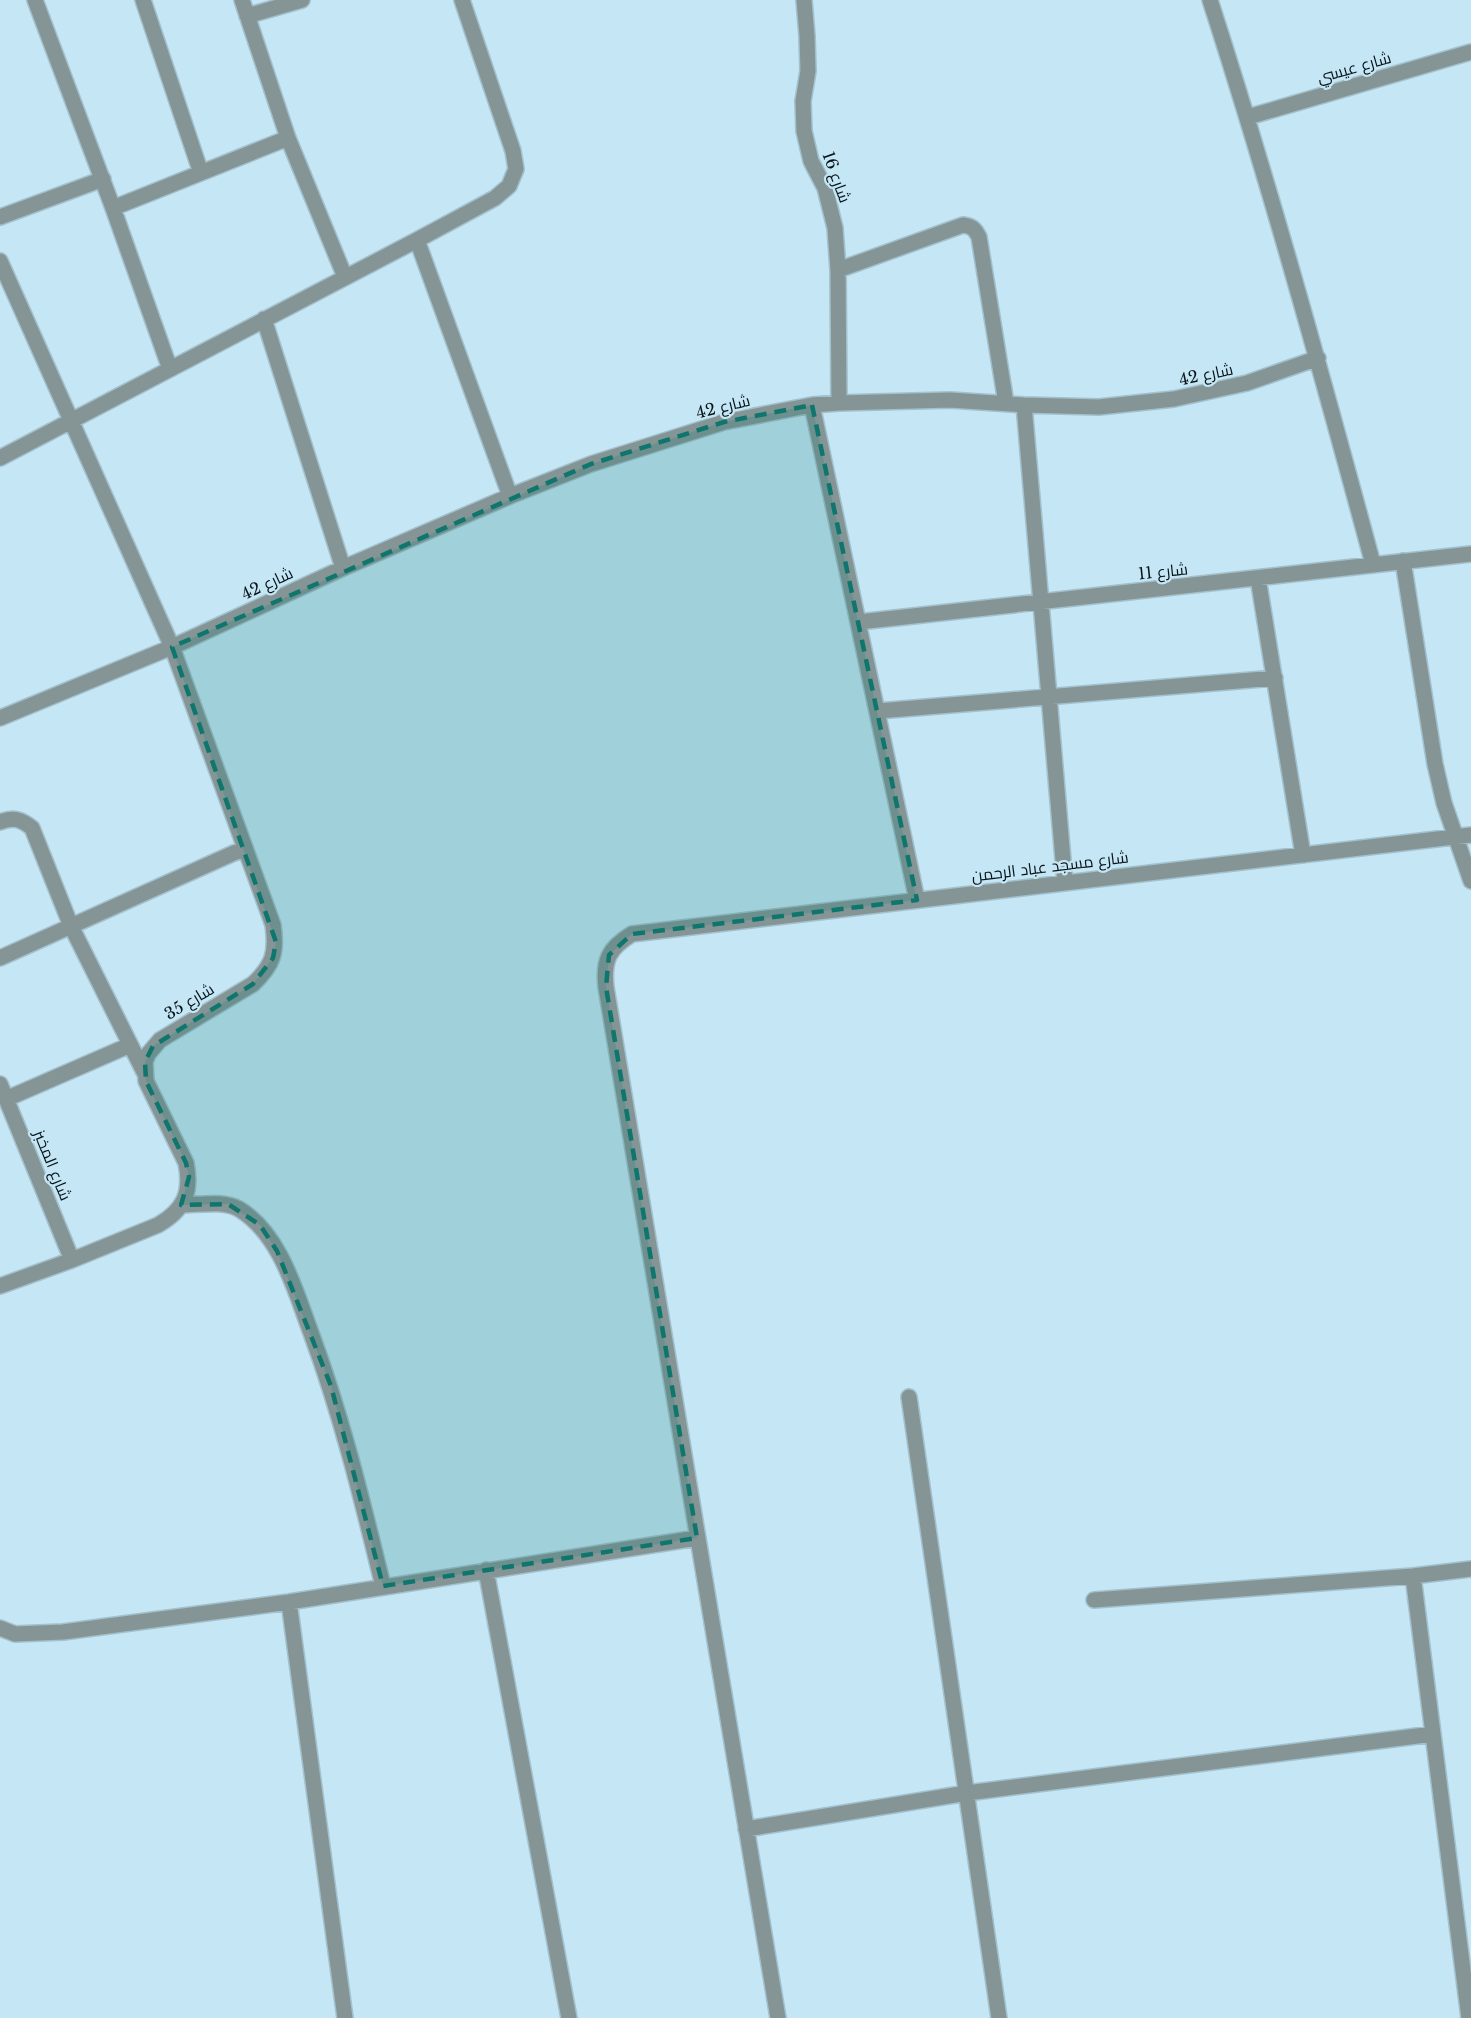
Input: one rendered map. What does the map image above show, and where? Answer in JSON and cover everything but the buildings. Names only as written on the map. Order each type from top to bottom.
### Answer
[{"type":"street","points":[[35,0],[103,179],[170,369]]},
{"type":"street","points":[[143,0],[201,173]]},
{"type":"street","points":[[242,0],[288,138],[345,277]]},
{"type":"street","points":[[247,16],[302,0]]},
{"type":"street","points":[[0,458],[417,240],[495,198],[509,186],[516,170],[513,151],[462,0]]},
{"type":"street","name":"شارع 16","points":[[804,0],[808,71],[803,101],[804,131],[811,161],[825,188],[835,228],[838,270],[839,403]]},
{"type":"street","points":[[1210,0],[1248,117],[1318,358],[1373,564]]},
{"type":"street","name":"شارع عيسي","points":[[1248,117],[1471,52]]},
{"type":"street","points":[[113,207],[288,138]]},
{"type":"street","points":[[0,217],[103,179]]},
{"type":"street","points":[[838,270],[963,225],[970,226],[979,237],[1006,403]]},
{"type":"street","points":[[417,240],[510,496]]},
{"type":"street","name":"شارع 35","points":[[0,261],[172,647],[273,925],[276,942],[273,958],[265,973],[253,984],[160,1040],[148,1054],[144,1072]]},
{"type":"street","points":[[264,320],[343,568]]},
{"type":"street","name":"شارع 42","points":[[0,718],[172,647],[343,568],[510,496],[591,464],[724,422],[812,405],[839,403],[950,400],[1099,407],[1174,399],[1247,383],[1318,358]]},
{"type":"street","points":[[812,405],[918,900]]},
{"type":"street","points":[[1024,405],[1065,883]]},
{"type":"street","name":"شارع 11","points":[[859,622],[1471,554]]},
{"type":"street","points":[[1403,561],[1444,803],[1471,881]]},
{"type":"street","points":[[1258,578],[1303,855]]},
{"type":"street","points":[[878,711],[1275,678]]},
{"type":"street","points":[[0,822],[13,818],[23,820],[32,828],[71,927],[144,1072],[146,1081],[186,1163],[189,1177],[187,1192],[181,1205],[171,1217],[158,1225],[0,1286]]},
{"type":"street","name":"شارع مسجد عباد الرحمن","points":[[697,1538],[606,987],[604,971],[609,955],[618,942],[632,934],[1471,835]]},
{"type":"street","points":[[0,958],[245,848]]},
{"type":"street","points":[[6,1099],[130,1045]]},
{"type":"street","name":"شارع المخبز","points":[[0,1084],[72,1260]]},
{"type":"street","points":[[181,1205],[228,1204],[260,1225],[277,1251],[296,1293],[331,1386],[348,1444],[383,1586]]},
{"type":"street","points":[[909,1397],[999,2018]]},
{"type":"street","points":[[0,1628],[15,1634],[63,1632],[289,1602],[697,1538],[778,2018]]},
{"type":"street","points":[[1094,1600],[1413,1576],[1471,1569]]},
{"type":"street","points":[[486,1570],[569,2018]]},
{"type":"street","points":[[1413,1576],[1469,2018]]},
{"type":"street","points":[[289,1602],[345,2018]]},
{"type":"street","points":[[746,1829],[967,1792],[1433,1734]]},
{"type":"highlighted area","points":[[812,405],[917,900],[632,934],[609,955],[606,987],[697,1538],[383,1586],[331,1386],[277,1251],[260,1225],[228,1204],[181,1205],[189,1177],[186,1163],[146,1081],[145,1062],[153,1046],[253,984],[273,958],[276,942],[172,647],[591,464],[724,422]]}]
